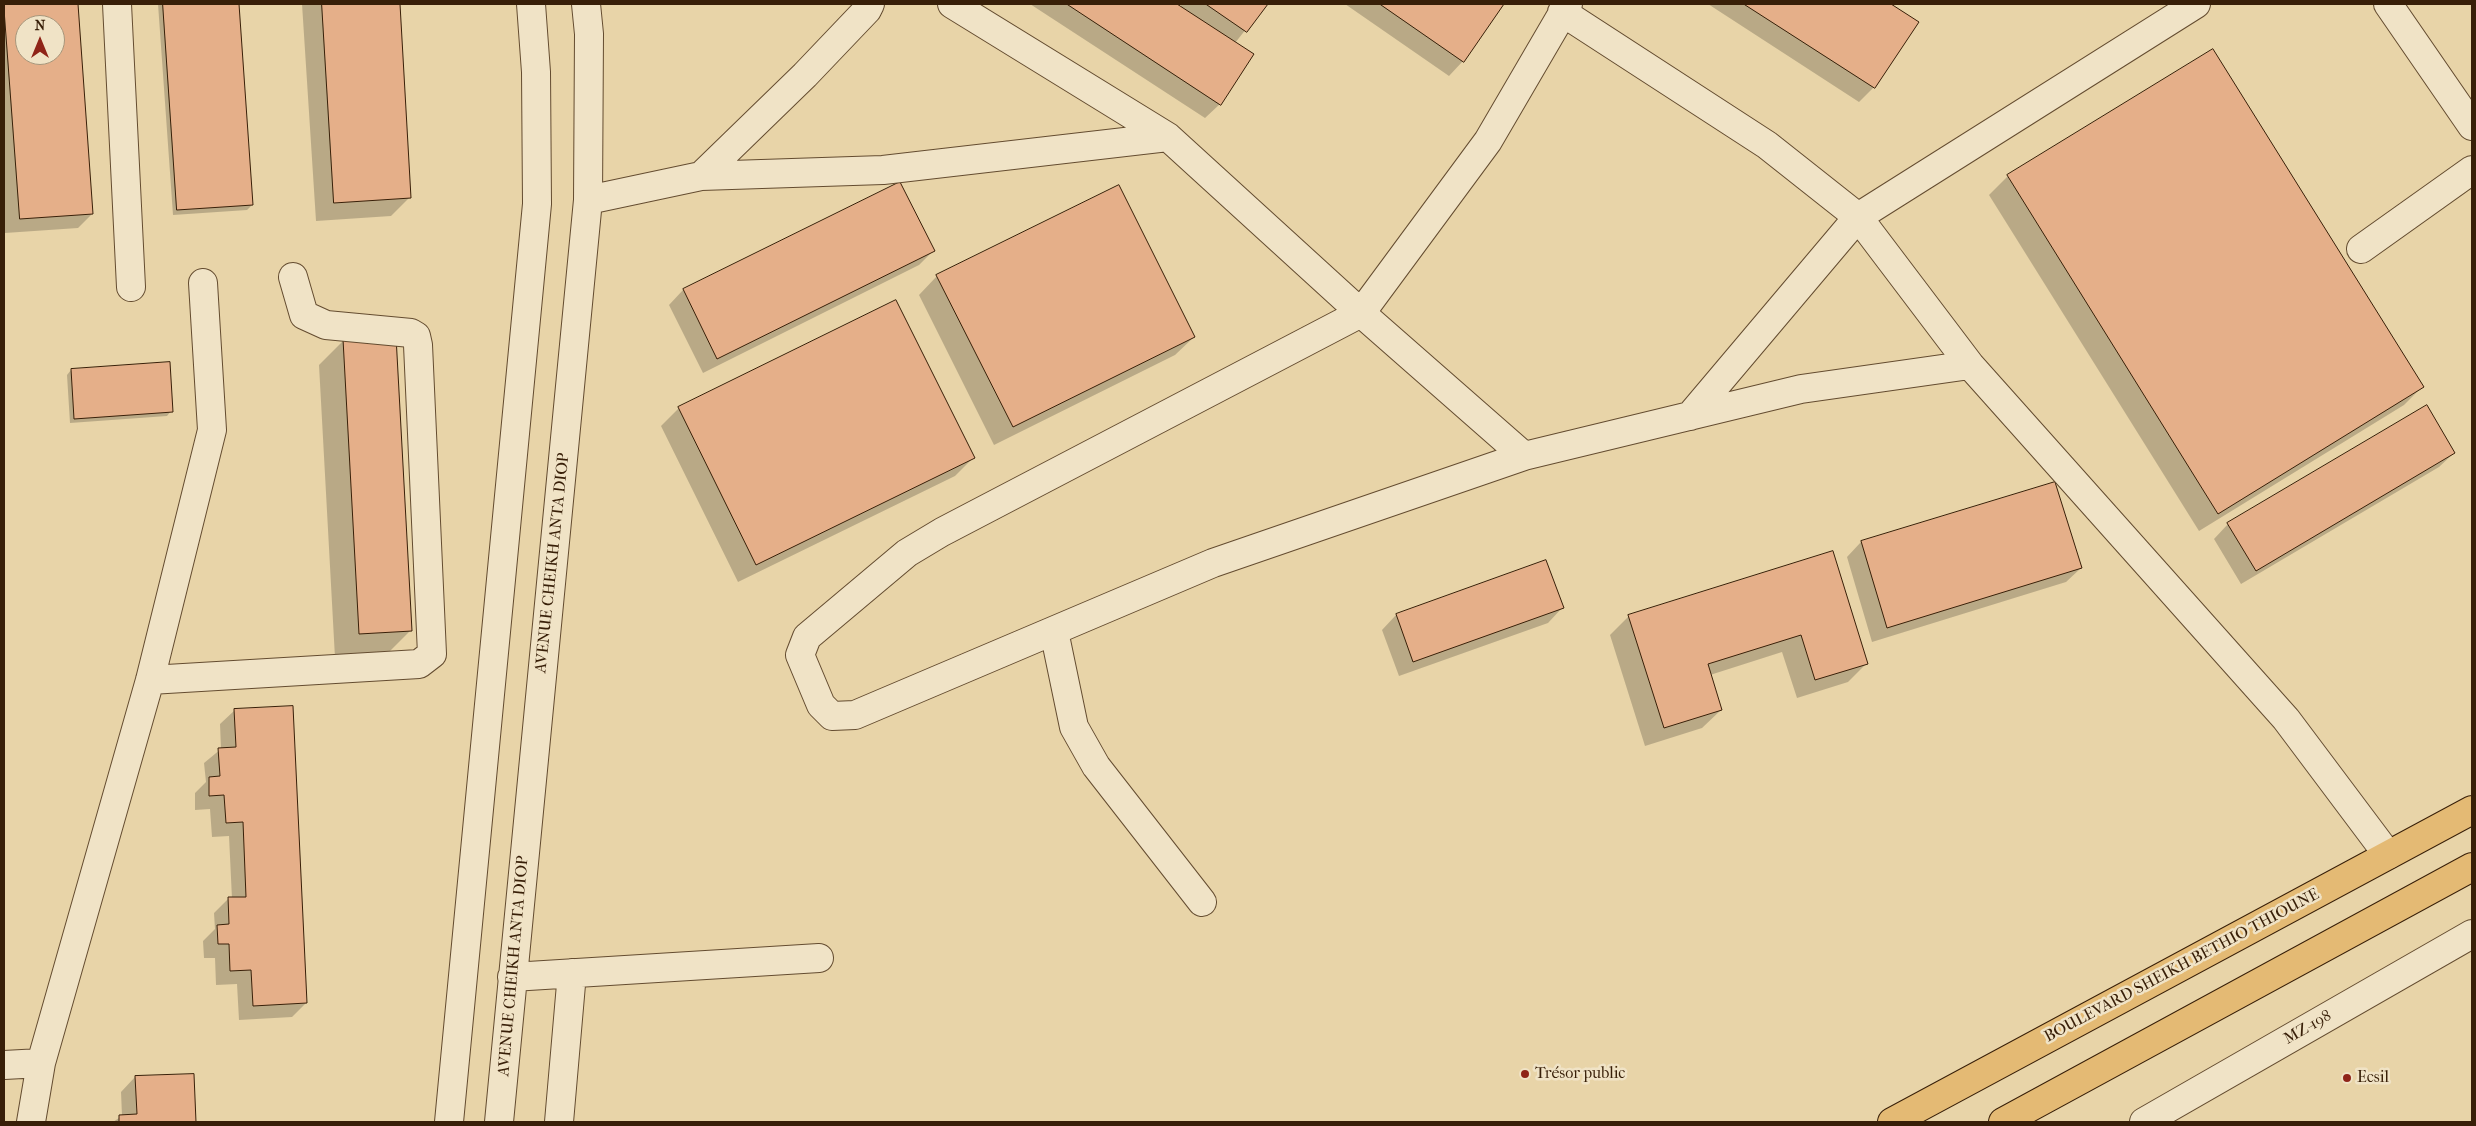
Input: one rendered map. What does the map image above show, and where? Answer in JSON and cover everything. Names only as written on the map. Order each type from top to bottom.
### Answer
[{"type":"main road","name":"BOULEVARD SHEIKH BETHIO THIOUNE","points":[[1892,1122],[2472,810]]},
{"type":"main road","points":[[2002,1122],[2472,867]]},
{"type":"street","points":[[117,4],[130,287]]},
{"type":"street","points":[[449,1122],[537,204],[536,72],[531,4]]},
{"type":"street","name":"AVENUE CHEIKH ANTA DIOP","points":[[499,1122],[588,200],[589,34],[586,4]]},
{"type":"street","points":[[701,176],[805,75],[867,10],[870,4]]},
{"type":"street","points":[[952,4],[1168,137],[1361,313],[1524,456]]},
{"type":"street","points":[[1690,416],[1858,217],[2196,4]]},
{"type":"street","points":[[2388,4],[2472,126]]},
{"type":"street","points":[[1970,365],[1801,389],[1524,456],[1213,563],[855,715],[832,716],[821,705],[800,655],[807,637],[906,553],[942,532],[1361,313],[1488,141],[1565,8],[1767,145],[1858,217],[1970,365],[2286,719],[2388,855]]},
{"type":"street","points":[[588,200],[701,176],[883,170],[1168,137]]},
{"type":"street","points":[[2361,249],[2472,170]]},
{"type":"street","points":[[150,680],[419,664],[432,654],[418,345],[416,336],[410,333],[326,324],[304,315],[293,277]]},
{"type":"street","points":[[32,1122],[42,1064],[150,680],[212,430],[202,282]]},
{"type":"street","points":[[1054,631],[1074,727],[1078,735],[1096,766],[1202,902]]},
{"type":"street","name":"MZ-198","points":[[2144,1122],[2472,934]]},
{"type":"street","points":[[512,977],[819,958]]},
{"type":"street","points":[[559,1122],[572,973]]},
{"type":"street","points":[[4,1065],[42,1064]]},
{"type":"building","points":[[4,4],[78,4],[93,214],[20,219]]},
{"type":"building","points":[[163,4],[239,4],[253,205],[177,210]]},
{"type":"building","points":[[322,4],[400,4],[411,198],[334,203]]},
{"type":"building","points":[[1067,4],[1177,4],[1254,54],[1221,105]]},
{"type":"building","points":[[1206,4],[1268,4],[1247,32]]},
{"type":"building","points":[[1380,4],[1504,4],[1464,62]]},
{"type":"building","points":[[1744,4],[1891,4],[1919,22],[1875,88]]},
{"type":"building","points":[[2213,49],[2424,387],[2218,514],[2007,175]]},
{"type":"building","points":[[900,182],[935,251],[717,359],[683,289]]},
{"type":"building","points":[[1119,185],[1195,337],[1013,427],[936,275]]},
{"type":"building","points":[[896,300],[975,458],[756,565],[678,407]]},
{"type":"building","points":[[396,336],[412,631],[359,634],[343,339]]},
{"type":"building","points":[[170,362],[173,412],[74,419],[71,369]]},
{"type":"building","points":[[2427,405],[2455,453],[2256,571],[2227,523]]},
{"type":"building","points":[[2055,482],[2082,568],[1887,628],[1861,541]]},
{"type":"building","points":[[1833,551],[1868,664],[1815,680],[1801,635],[1708,664],[1722,710],[1664,728],[1628,615]]},
{"type":"building","points":[[1546,560],[1564,608],[1413,662],[1396,614]]},
{"type":"building","points":[[293,706],[307,1003],[253,1006],[251,970],[230,971],[229,944],[218,944],[217,925],[229,924],[228,897],[246,897],[243,822],[226,823],[224,795],[209,796],[209,777],[220,776],[218,748],[236,747],[234,709]]},
{"type":"building","points":[[194,1074],[196,1122],[119,1122],[119,1115],[137,1114],[135,1076]]},
{"type":"place","name":"Trésor public","points":[[1525,1074]]},
{"type":"place","name":"Ecsil","points":[[2347,1078]]}]
